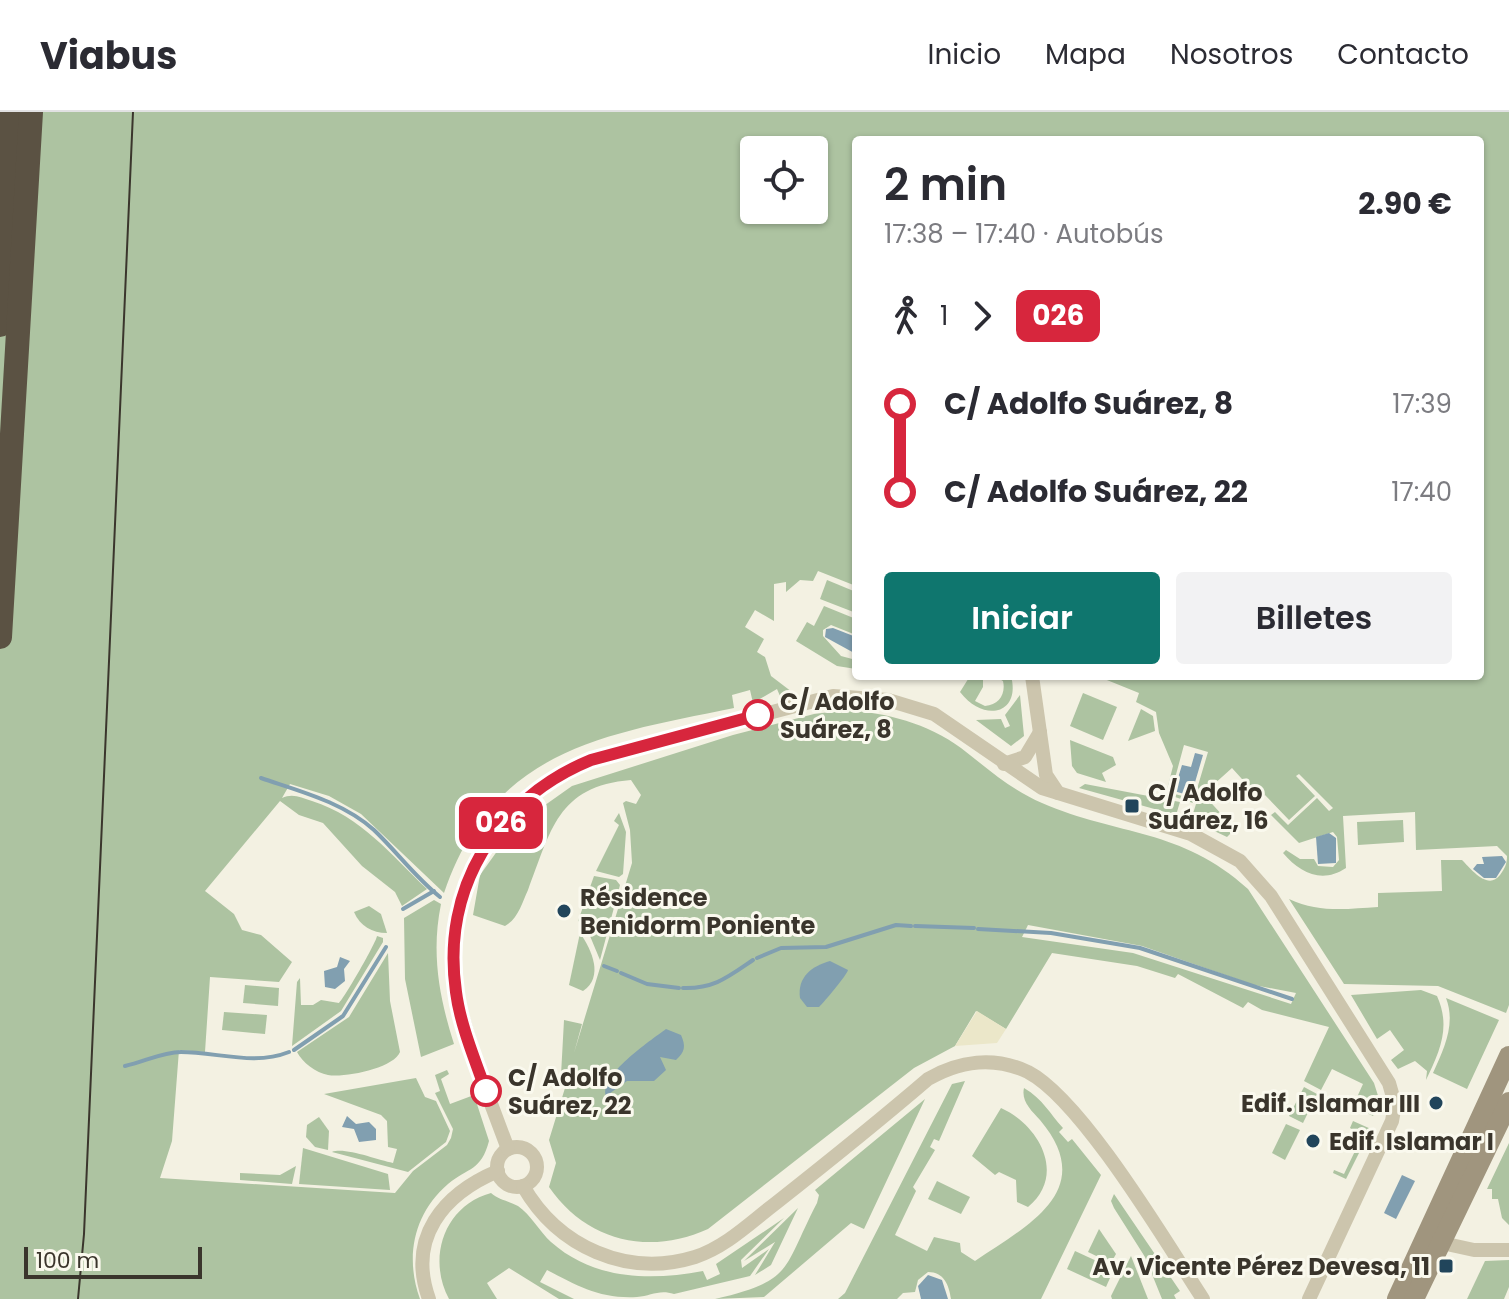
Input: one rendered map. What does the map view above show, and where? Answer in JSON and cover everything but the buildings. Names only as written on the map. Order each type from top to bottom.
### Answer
[{"type":"highway","points":[[0,325],[12,112]]},
{"type":"highway","points":[[0,637],[31,112]]},
{"type":"main road","points":[[1397,1299],[1509,1056]]},
{"type":"main road","points":[[1414,1299],[1509,1102]]},
{"type":"street","points":[[1033,680],[1046,775],[1058,793]]},
{"type":"street","points":[[508,1149],[486,1092],[456,995],[452,947],[457,912],[475,862],[505,817],[530,794],[567,770],[591,760],[833,696],[888,700],[934,714],[1028,781],[1191,834],[1240,861],[1266,889],[1389,1083],[1395,1104],[1392,1121],[1309,1299]]},
{"type":"street","points":[[1004,764],[1025,757],[1040,731]]},
{"type":"street","points":[[523,1186],[536,1173],[536,1160],[527,1150],[508,1149],[499,1158],[498,1171],[504,1182],[523,1186],[555,1227],[595,1252],[636,1264],[679,1261],[718,1246],[738,1233],[928,1079],[968,1063],[1003,1063],[1040,1081],[1085,1127],[1203,1299]]},
{"type":"street","points":[[429,1299],[422,1269],[426,1237],[442,1207],[468,1184],[498,1171]]},
{"type":"street","points":[[1442,1243],[1474,1250],[1509,1250]]},
{"type":"green space","points":[[0,112],[1509,112],[1509,1005],[1506,1013],[1438,986],[1344,984],[1289,899],[1322,908],[1355,909],[1378,907],[1378,893],[1442,891],[1441,860],[1462,860],[1480,877],[1490,881],[1500,875],[1507,861],[1507,856],[1497,846],[1416,850],[1415,812],[1343,816],[1346,868],[1320,876],[1304,871],[1283,853],[1286,850],[1300,859],[1314,859],[1318,866],[1333,867],[1339,860],[1337,837],[1333,832],[1299,843],[1271,815],[1275,812],[1288,825],[1317,798],[1329,811],[1333,808],[1299,774],[1296,776],[1315,796],[1289,820],[1265,795],[1260,799],[1232,768],[1203,794],[1235,829],[1227,837],[1191,820],[1196,804],[1166,794],[1173,766],[1159,733],[1156,712],[1136,702],[1139,693],[1107,680],[1484,680],[1484,136],[852,136],[852,584],[818,571],[813,581],[800,580],[786,592],[786,582],[774,584],[774,621],[755,610],[745,627],[764,639],[757,652],[765,657],[771,676],[792,692],[780,696],[777,689],[753,703],[750,690],[732,695],[734,708],[640,728],[597,740],[558,757],[522,778],[491,807],[465,845],[444,893],[361,814],[329,796],[290,784],[282,798],[300,797],[346,817],[374,838],[427,889],[402,906],[395,892],[362,866],[323,823],[299,815],[280,801],[205,891],[234,914],[242,930],[261,935],[292,962],[279,982],[210,977],[205,1052],[179,1050],[172,1141],[160,1178],[395,1193],[413,1171],[447,1145],[451,1138],[453,1129],[435,1093],[440,1091],[435,1075],[447,1070],[449,1074],[441,1079],[450,1104],[474,1095],[489,1141],[478,1163],[448,1184],[427,1209],[415,1237],[415,1284],[420,1299],[0,1299]],"holes":[[[1184,745],[1208,752],[1194,799],[1171,793]]]},
{"type":"green space","points":[[827,580],[852,590],[852,611],[820,599]]},
{"type":"green space","points":[[824,606],[852,617],[852,633],[831,625],[823,630],[823,636],[841,656],[852,659],[852,668],[837,666],[796,641],[807,622],[814,626]]},
{"type":"green space","points":[[968,680],[983,680],[983,687],[975,701],[985,706],[998,701],[1004,686],[1001,680],[1012,680],[1013,689],[1006,706],[990,711],[970,702],[960,692]]},
{"type":"green space","points":[[1083,693],[1117,707],[1103,740],[1070,726]]},
{"type":"green space","points":[[1020,695],[1024,736],[1011,746],[976,720],[1001,719],[1005,728],[1010,726],[1005,715]]},
{"type":"green space","points":[[1141,709],[1153,716],[1155,731],[1128,741]]},
{"type":"green space","points":[[861,711],[920,726],[948,739],[1031,798],[1070,814],[1173,844],[1223,869],[1248,889],[1374,1083],[1380,1102],[1373,1116],[1353,1106],[1363,1084],[1332,1069],[1321,1090],[1304,1081],[1329,1027],[1262,1010],[1248,1002],[1243,1008],[1178,974],[1175,978],[1137,966],[1052,953],[1006,1029],[976,1011],[955,1046],[914,1068],[708,1229],[686,1237],[642,1242],[600,1231],[581,1220],[549,1187],[556,1163],[549,1140],[569,1075],[561,1075],[564,1020],[582,1024],[574,1053],[632,863],[630,830],[623,803],[636,804],[641,795],[631,780],[587,791],[572,802],[551,831],[519,910],[505,926],[473,915],[480,875],[503,843],[531,815],[572,786],[733,735],[814,714]],"holes":[[[1028,925],[1142,946],[1254,985],[1296,993],[1291,1004],[1133,953],[1022,937]]]},
{"type":"green space","points":[[1070,740],[1113,757],[1116,765],[1102,773],[1106,782],[1077,773],[1072,766]]},
{"type":"green space","points":[[1085,784],[1180,802],[1176,815],[1079,788]]},
{"type":"green space","points":[[619,813],[626,832],[623,874],[619,877],[596,871],[619,825],[614,821]]},
{"type":"green space","points":[[1403,820],[1404,842],[1358,845],[1357,822]]},
{"type":"green space","points":[[594,876],[616,880],[620,885],[600,960],[585,924],[578,921]]},
{"type":"green space","points":[[434,900],[441,904],[437,940],[438,975],[454,1044],[421,1057],[405,979],[404,918]]},
{"type":"green space","points":[[369,906],[381,914],[387,933],[367,928],[354,912]]},
{"type":"green space","points":[[580,933],[594,963],[593,978],[583,991],[569,985]]},
{"type":"green space","points":[[377,936],[383,938],[383,942],[341,1011],[292,1046],[297,982],[300,978],[301,1005],[313,1005],[321,1000],[339,1003]]},
{"type":"green space","points":[[388,953],[390,1001],[400,1052],[389,1063],[357,1073],[336,1076],[314,1069],[297,1052],[349,1017]]},
{"type":"green space","points":[[245,985],[279,988],[278,1006],[243,1003]]},
{"type":"green space","points":[[1421,990],[1437,996],[1443,1018],[1442,1039],[1426,1080],[1427,1071],[1415,1061],[1398,1069],[1391,1060],[1404,1050],[1390,1030],[1377,1039],[1351,995]]},
{"type":"green space","points":[[1446,998],[1499,1020],[1467,1089],[1433,1073],[1445,1046],[1449,1027]]},
{"type":"green space","points":[[224,1012],[267,1015],[265,1034],[222,1030]]},
{"type":"green space","points":[[416,1078],[425,1097],[436,1101],[450,1131],[446,1142],[408,1172],[332,1152],[353,1152],[393,1163],[397,1149],[388,1147],[387,1121],[381,1115],[324,1094]]},
{"type":"green space","points":[[965,1081],[939,1141],[934,1139],[930,1147],[935,1150],[913,1187],[916,1191],[895,1235],[927,1251],[934,1237],[960,1243],[961,1252],[975,1261],[1016,1234],[1050,1203],[1059,1186],[1062,1166],[1056,1145],[1025,1101],[1024,1088],[1041,1102],[1063,1128],[1059,1132],[1068,1142],[1072,1139],[1101,1175],[1041,1299],[951,1299],[945,1280],[938,1274],[928,1272],[918,1280],[915,1292],[903,1293],[897,1299],[838,1299],[845,1293],[952,1084]]},
{"type":"green space","points":[[1304,1087],[1317,1094],[1303,1123],[1289,1116]]},
{"type":"green space","points":[[925,1099],[864,1229],[851,1223],[764,1297],[715,1299],[760,1285],[783,1269],[817,1203],[819,1195],[815,1190]]},
{"type":"green space","points":[[1001,1108],[1027,1126],[1037,1138],[1047,1166],[1046,1180],[1040,1194],[1028,1207],[1017,1202],[1016,1180],[999,1172],[995,1175],[972,1156]]},
{"type":"green space","points":[[319,1117],[329,1131],[328,1150],[315,1147],[306,1137],[307,1125]]},
{"type":"green space","points":[[1353,1121],[1371,1129],[1346,1179],[1333,1173],[1334,1170],[1344,1174],[1356,1149],[1343,1142],[1345,1138],[1358,1144],[1363,1135],[1350,1128]]},
{"type":"green space","points":[[1286,1124],[1300,1130],[1285,1160],[1272,1153]]},
{"type":"green space","points":[[1509,1143],[1509,1225],[1502,1218],[1498,1199],[1492,1199],[1492,1189],[1487,1189]]},
{"type":"green space","points":[[303,1148],[388,1174],[390,1190],[299,1184]]},
{"type":"green space","points":[[296,1166],[292,1184],[240,1180],[240,1173],[280,1175]]},
{"type":"green space","points":[[937,1181],[970,1197],[961,1214],[928,1199]]},
{"type":"green space","points":[[491,1193],[522,1209],[551,1242],[568,1255],[604,1271],[643,1276],[703,1271],[707,1280],[720,1274],[716,1264],[784,1218],[741,1260],[742,1268],[769,1249],[750,1276],[674,1294],[659,1292],[624,1297],[590,1290],[547,1270],[540,1282],[574,1299],[559,1299],[509,1268],[487,1283],[497,1299],[449,1299],[440,1267],[444,1236],[451,1221],[462,1209]]},
{"type":"green space","points":[[1114,1194],[1180,1291],[1174,1295],[1176,1299],[1162,1299],[1145,1257],[1114,1208],[1111,1201]]},
{"type":"green space","points":[[798,1208],[771,1265],[755,1275],[775,1242],[744,1261]]},
{"type":"green space","points":[[1099,1229],[1116,1254],[1111,1263],[1088,1252]]},
{"type":"green space","points":[[1075,1251],[1114,1269],[1106,1287],[1067,1269]]},
{"type":"green space","points":[[1131,1256],[1148,1299],[1112,1299],[1111,1296]]},
{"type":"green space","points":[[1509,1260],[1509,1287],[1504,1299],[1467,1299],[1485,1261]]},
{"type":"shaded area","points":[[977,1011],[1006,1029],[997,1043],[955,1046]]},
{"type":"water","points":[[833,628],[852,635],[852,652],[825,637],[826,629]]},
{"type":"water","points":[[1195,753],[1203,755],[1191,796],[1174,791],[1182,765],[1191,767]]},
{"type":"water","points":[[1329,833],[1336,838],[1336,863],[1318,864],[1316,837]]},
{"type":"water","points":[[1502,856],[1506,862],[1496,878],[1484,878],[1473,869],[1477,864],[1484,864],[1482,857]]},
{"type":"water","points":[[340,957],[350,961],[344,969],[345,981],[335,989],[325,987],[324,971],[337,967]]},
{"type":"water","points":[[830,961],[848,970],[847,973],[819,1007],[807,1007],[800,998],[803,978],[812,969]]},
{"type":"water","points":[[666,1029],[681,1035],[684,1049],[679,1057],[676,1060],[660,1057],[666,1070],[654,1081],[627,1081],[606,1096],[610,1078],[618,1069]]},
{"type":"water","points":[[347,1116],[356,1124],[369,1122],[376,1129],[376,1140],[359,1142],[354,1129],[342,1127]]},
{"type":"water","points":[[1402,1175],[1415,1181],[1396,1219],[1384,1213]]},
{"type":"water","points":[[928,1275],[942,1280],[948,1299],[921,1299],[918,1286]]},
{"type":"waterway","points":[[261,778],[320,798],[362,820],[440,897]]},
{"type":"waterway","points":[[403,909],[434,891]]},
{"type":"waterway","points":[[757,958],[781,948],[826,947],[896,925],[911,926]]},
{"type":"waterway","points":[[915,926],[974,928]]},
{"type":"waterway","points":[[978,929],[1051,933],[1140,948],[1292,999]]},
{"type":"waterway","points":[[294,1050],[343,1016],[386,947]]},
{"type":"waterway","points":[[683,988],[712,984],[753,960]]},
{"type":"waterway","points":[[604,966],[617,971]]},
{"type":"waterway","points":[[621,973],[647,984],[679,988]]},
{"type":"waterway","points":[[125,1066],[174,1052],[249,1058],[289,1052]]},
{"type":"tram line","points":[[78,1299],[84,1234],[133,112]]},
{"type":"bus line","name":"026","points":[[486,1091],[456,995],[452,947],[464,888],[492,834],[530,794],[567,770],[591,760],[758,715]]},
{"type":"place","name":"C/ Adolfo Suárez, 8","points":[[758,715]]},
{"type":"place","name":"C/ Adolfo Suárez, 16","points":[[1132,806]]},
{"type":"place","name":"Résidence Benidorm Poniente","points":[[564,911]]},
{"type":"place","name":"C/ Adolfo Suárez, 22","points":[[486,1091]]},
{"type":"place","name":"Edif. Islamar III","points":[[1436,1103]]},
{"type":"place","name":"Edif. Islamar I","points":[[1313,1141]]},
{"type":"place","name":"Av. Vicente Pérez Devesa, 11","points":[[1446,1266]]}]
